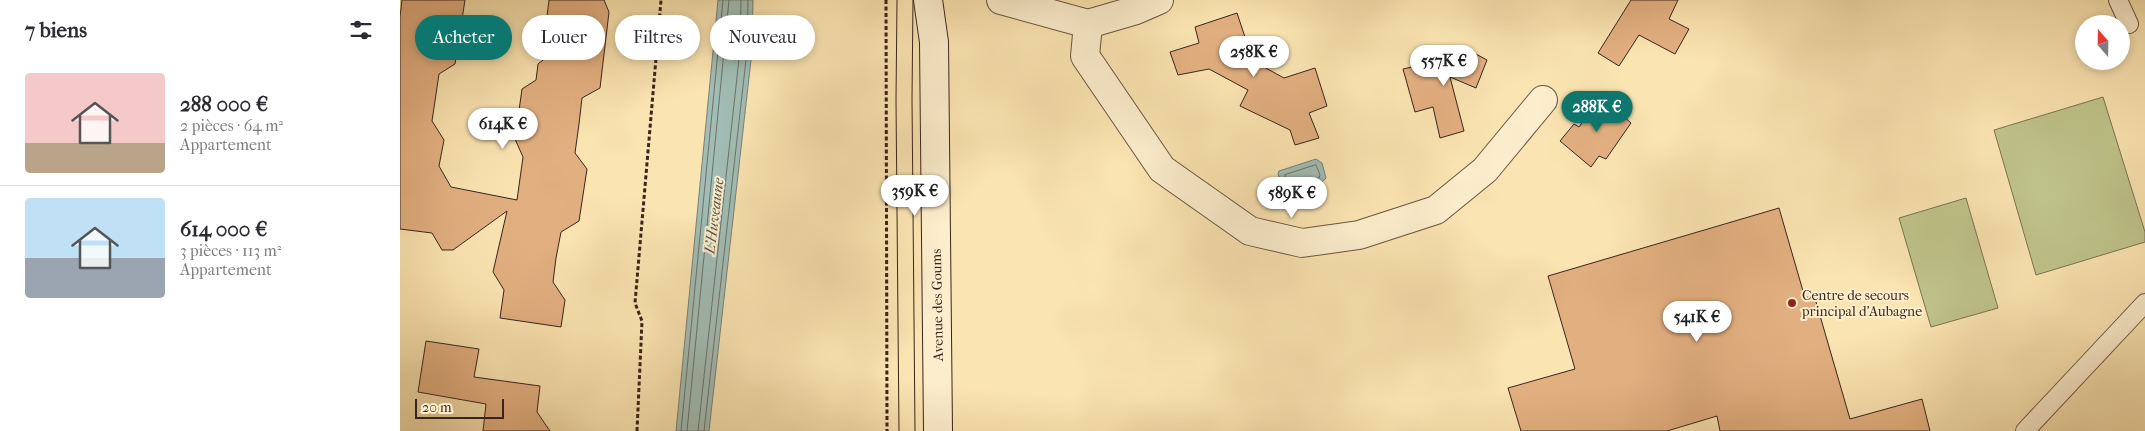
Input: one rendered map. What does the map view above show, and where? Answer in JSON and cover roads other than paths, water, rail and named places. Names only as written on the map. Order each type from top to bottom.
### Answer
[{"type":"street","name":"Avenue des Goums","points":[[928,0],[934,42],[938,431]]},
{"type":"street","points":[[1001,0],[1088,24],[1136,10],[1159,0]]},
{"type":"street","points":[[1088,24],[1085,56],[1162,169],[1250,230],[1302,243],[1359,235],[1436,210],[1485,170],[1543,100]]},
{"type":"lane","points":[[2118,0],[2125,15]]},
{"type":"lane","points":[[2025,431],[2145,303]]},
{"type":"water","points":[[718,0],[753,0],[753,15],[717,15]]},
{"type":"water","name":"L'Huveaune","points":[[712,60],[751,60],[709,431],[676,431]]},
{"type":"water","points":[[1316,159],[1322,163],[1326,178],[1321,183],[1313,184],[1310,181],[1306,182],[1306,187],[1289,191],[1283,190],[1278,174],[1279,171]]},
{"type":"tram line","points":[[897,0],[899,431]]},
{"type":"tram line","points":[[913,0],[915,431]]},
{"type":"place","name":"Centre de secours principal d'Aubagne","points":[[1792,303]]}]
